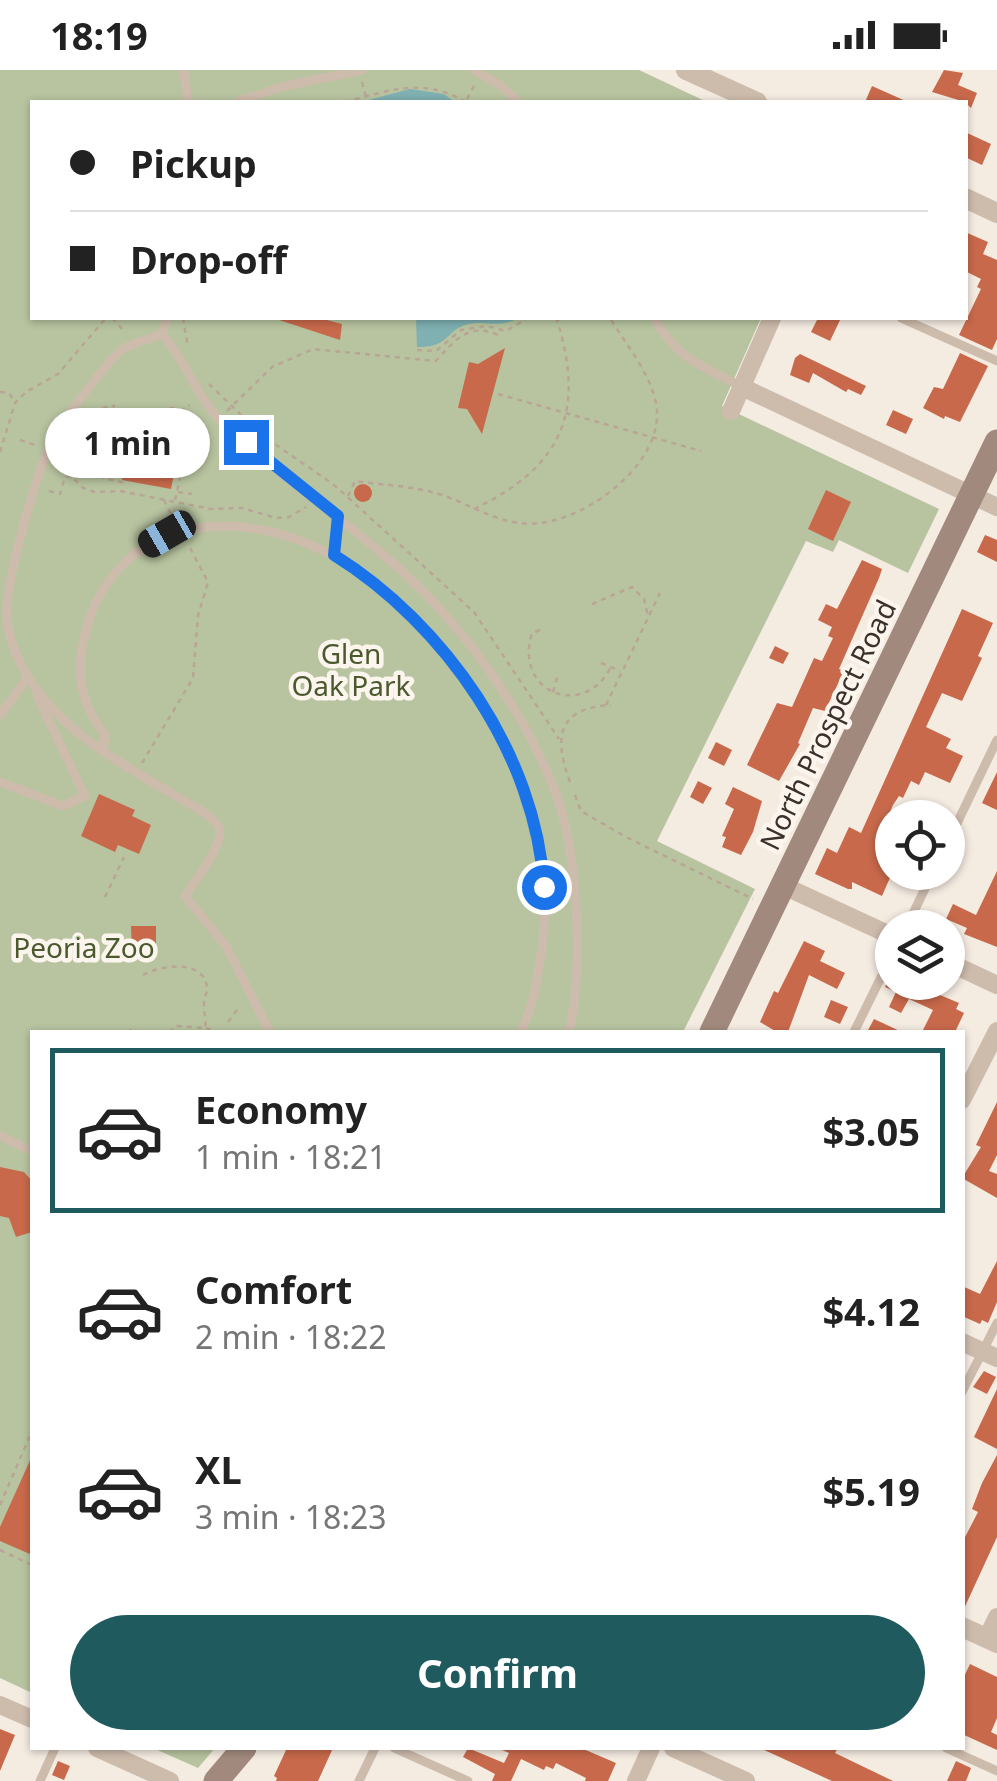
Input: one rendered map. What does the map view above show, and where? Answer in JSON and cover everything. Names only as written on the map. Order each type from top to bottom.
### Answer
[{"type":"main road","name":"North Prospect Road","points":[[713,1030],[997,442]]},
{"type":"main road","points":[[216,1781],[242,1750]]},
{"type":"street","points":[[686,70],[753,100]]},
{"type":"street","points":[[968,199],[997,213]]},
{"type":"street","points":[[731,411],[771,320]]},
{"type":"street","points":[[742,387],[997,507]]},
{"type":"street","points":[[778,896],[875,930]]},
{"type":"street","points":[[965,970],[997,985]]},
{"type":"street","points":[[965,1094],[997,1030]]},
{"type":"street","points":[[965,1343],[990,1355]]},
{"type":"street","points":[[965,1628],[992,1640],[997,1617]]},
{"type":"street","points":[[0,1705],[30,1718]]},
{"type":"street","points":[[101,1750],[170,1781]]},
{"type":"street","points":[[636,1781],[651,1750]]},
{"type":"street","points":[[677,1750],[746,1781]]},
{"type":"lane","points":[[184,70],[188,100]]},
{"type":"lane","points":[[242,100],[362,70]]},
{"type":"lane","points":[[477,72],[516,100]]},
{"type":"lane","points":[[162,334],[166,320]]},
{"type":"lane","points":[[655,320],[670,344],[691,361],[742,387]]},
{"type":"lane","points":[[905,320],[997,362]]},
{"type":"lane","points":[[162,334],[220,420],[396,566],[457,629],[500,686],[556,794],[576,889],[578,954],[569,1030]]},
{"type":"lane","points":[[0,782],[64,806],[84,796],[11,639],[6,599],[30,504],[54,434],[120,351],[162,334]]},
{"type":"lane","points":[[334,555],[338,516]]},
{"type":"lane","points":[[102,750],[105,734],[82,696],[80,678],[86,629],[105,584],[141,550],[167,534],[200,527],[242,526],[276,533],[334,555],[367,575],[416,620],[469,686],[508,750],[529,804],[542,862],[546,912],[536,990],[521,1030]]},
{"type":"lane","points":[[0,715],[27,676]]},
{"type":"lane","points":[[27,676],[60,720],[218,825],[221,833],[216,848],[185,896],[226,946],[269,1030]]},
{"type":"lane","points":[[965,807],[997,740]]},
{"type":"lane","points":[[855,1030],[875,989]]},
{"type":"lane","points":[[0,1136],[30,1150]]},
{"type":"lane","points":[[965,1388],[990,1355],[997,1322]]},
{"type":"lane","points":[[40,1781],[54,1750]]},
{"type":"lane","points":[[360,1781],[374,1750]]},
{"type":"lane","points":[[398,1750],[468,1781]]},
{"type":"lane","points":[[950,1750],[997,1771]]},
{"type":"path","points":[[467,100],[477,72]]},
{"type":"path","points":[[354,100],[420,86],[436,88],[462,100]]},
{"type":"path","points":[[0,452],[15,403],[58,374],[107,320]]},
{"type":"path","points":[[111,320],[127,334]]},
{"type":"path","points":[[416,350],[436,351],[470,327],[506,331],[525,320]]},
{"type":"path","points":[[472,510],[499,497],[542,464],[555,444],[572,378],[557,320]]},
{"type":"path","points":[[347,496],[356,481],[439,494],[472,510],[523,524],[574,513],[616,488],[642,462],[654,437],[658,415],[655,398],[611,320]]},
{"type":"path","points":[[232,406],[272,366],[312,349],[436,360],[465,332],[482,330],[498,335]]},
{"type":"path","points":[[0,392],[9,393],[15,403]]},
{"type":"path","points":[[498,394],[701,451]]},
{"type":"path","points":[[170,408],[182,410],[192,404]]},
{"type":"path","points":[[76,419],[88,424],[95,412],[115,406]]},
{"type":"path","points":[[174,502],[191,430],[182,410]]},
{"type":"path","points":[[20,440],[36,446]]},
{"type":"path","points":[[54,466],[67,469]]},
{"type":"path","points":[[44,489],[60,494],[66,477],[71,476],[88,490],[124,492],[211,509],[242,508],[276,518],[289,517],[308,506]]},
{"type":"path","points":[[124,480],[124,492]]},
{"type":"path","points":[[176,492],[192,494]]},
{"type":"path","points":[[164,499],[176,524]]},
{"type":"path","points":[[146,767],[141,764],[193,678],[198,616],[208,582],[190,548]]},
{"type":"path","points":[[592,604],[632,587],[644,599],[648,616]]},
{"type":"path","points":[[570,782],[559,740],[565,724],[575,712],[608,705],[660,592]]},
{"type":"path","points":[[540,630],[532,632],[529,668],[536,680],[553,692],[585,692],[602,681],[611,666]]},
{"type":"path","points":[[601,663],[622,671]]},
{"type":"path","points":[[514,674],[529,668]]},
{"type":"path","points":[[553,692],[558,674]]},
{"type":"path","points":[[585,692],[589,706]]},
{"type":"path","points":[[575,794],[581,811],[626,837],[778,896]]},
{"type":"path","points":[[105,897],[124,857]]},
{"type":"path","points":[[143,975],[154,968],[196,969],[204,976],[208,991],[204,1002],[205,1028]]},
{"type":"path","points":[[228,1022],[242,1004],[249,1013]]},
{"type":"path","points":[[172,1030],[177,1026],[211,1030]]},
{"type":"path","points":[[0,1505],[30,1441]]},
{"type":"path","points":[[0,1550],[30,1563]]},
{"type":"green space","name":"Glen Oak Park","points":[[0,70],[639,70],[703,100],[30,100],[30,320],[760,320],[722,406],[939,509],[908,573],[839,540],[833,552],[806,541],[657,841],[755,889],[684,1030],[30,1030],[30,1692],[0,1678]]},
{"type":"green space","points":[[158,1750],[213,1750],[198,1768]]},
{"type":"water","points":[[410,89],[444,94],[452,100],[369,100]]},
{"type":"water","points":[[416,320],[513,320],[461,326],[436,345],[417,347]]},
{"type":"building","points":[[944,70],[963,73],[958,85],[977,93],[971,108],[968,100],[932,92]]},
{"type":"building","points":[[872,86],[904,100],[866,100]]},
{"type":"building","points":[[968,133],[991,144],[982,165],[968,158]]},
{"type":"building","points":[[968,233],[988,242],[983,254],[997,260],[997,339],[992,350],[959,335],[981,289],[977,287],[981,279],[968,272]]},
{"type":"building","points":[[279,320],[327,320],[342,324],[340,340]]},
{"type":"building","points":[[817,320],[840,320],[830,341],[811,332]]},
{"type":"building","points":[[505,348],[482,434],[467,409],[458,408],[469,362],[478,364]]},
{"type":"building","points":[[960,353],[988,366],[960,422],[923,408],[934,387],[943,389]]},
{"type":"building","points":[[800,354],[866,386],[861,395],[848,389],[846,392],[813,373],[809,383],[790,375]]},
{"type":"building","points":[[893,410],[913,419],[906,434],[886,425]]},
{"type":"building","points":[[159,417],[176,421],[182,433],[171,489],[122,480],[123,473],[95,467],[100,426],[111,418],[147,425]]},
{"type":"building","points":[[363,484],[372,493],[363,502],[354,493]]},
{"type":"building","points":[[826,490],[851,502],[833,541],[808,529]]},
{"type":"building","points":[[985,535],[997,540],[997,562],[977,552]]},
{"type":"building","points":[[862,560],[882,569],[879,578],[825,711],[813,708],[800,744],[779,781],[747,765],[777,703],[792,707],[814,658],[822,661],[833,638],[828,636],[832,627],[818,620],[826,604],[837,609]]},
{"type":"building","points":[[962,609],[993,623],[962,701],[942,693],[926,727],[951,739],[946,748],[963,756],[950,783],[925,772],[919,785],[911,781],[903,798],[876,800]]},
{"type":"building","points":[[775,646],[789,653],[783,664],[769,658]]},
{"type":"building","points":[[716,742],[732,750],[724,766],[708,758]]},
{"type":"building","points":[[997,772],[997,810],[982,803]]},
{"type":"building","points":[[698,781],[712,788],[703,804],[690,797]]},
{"type":"building","points":[[733,787],[762,801],[741,855],[722,847],[726,837],[722,836],[734,809],[725,804]]},
{"type":"building","points":[[99,794],[135,810],[132,816],[151,825],[139,854],[118,845],[115,852],[81,836]]},
{"type":"building","points":[[875,802],[875,890],[885,890],[882,896],[852,882],[852,889],[848,889],[815,874],[827,848],[837,853],[849,827],[861,833]]},
{"type":"building","points":[[997,871],[997,947],[965,934],[965,910],[950,910],[953,904],[976,915]]},
{"type":"building","points":[[131,926],[156,926],[156,957],[132,957]]},
{"type":"building","points":[[804,941],[825,951],[820,961],[845,973],[837,989],[809,975],[789,1030],[774,1030],[760,1022],[774,991],[778,993]]},
{"type":"building","points":[[831,1000],[848,1007],[840,1024],[824,1017]]},
{"type":"building","points":[[892,1000],[908,1000],[901,1013],[889,1007]]},
{"type":"building","points":[[911,1000],[952,1000],[959,1003],[956,1009],[964,1013],[956,1030],[923,1030],[933,1010]]},
{"type":"building","points":[[874,1019],[898,1030],[868,1030]]},
{"type":"building","points":[[997,1102],[997,1155],[989,1171],[997,1174],[997,1198],[965,1180],[981,1147],[976,1145]]},
{"type":"building","points":[[0,1167],[24,1172],[30,1179],[30,1233],[16,1237],[9,1218],[0,1216]]},
{"type":"building","points":[[997,1261],[997,1302],[988,1323],[965,1317],[965,1287],[980,1294]]},
{"type":"building","points":[[984,1371],[996,1377],[987,1394],[973,1387]]},
{"type":"building","points":[[997,1389],[997,1449],[974,1437]]},
{"type":"building","points":[[997,1455],[997,1537],[965,1606],[965,1537],[978,1512],[972,1509]]},
{"type":"building","points":[[30,1460],[30,1554],[0,1541],[0,1527]]},
{"type":"building","points":[[970,1664],[997,1677],[997,1718],[991,1732],[997,1735],[997,1750],[965,1735],[965,1675]]},
{"type":"building","points":[[0,1729],[15,1735],[0,1771]]},
{"type":"building","points":[[286,1750],[332,1750],[318,1781],[276,1781],[274,1776]]},
{"type":"building","points":[[467,1750],[473,1750],[504,1763],[509,1753],[502,1750],[586,1750],[616,1763],[608,1781],[585,1781],[586,1778],[556,1763],[553,1769],[546,1766],[544,1770],[521,1759],[511,1781],[492,1781],[495,1774],[463,1757]]},
{"type":"building","points":[[764,1750],[837,1750],[835,1753],[893,1781],[832,1781]]},
{"type":"building","points":[[58,1761],[70,1766],[64,1780],[52,1775]]},
{"type":"building","points":[[956,1761],[971,1768],[966,1781],[947,1781]]},
{"type":"route","points":[[246,442],[338,516],[334,555],[367,575],[416,620],[469,686],[508,750],[529,804],[544,887]]},
{"type":"park label","name":"Peoria Zoo","points":[[84,948]]}]
